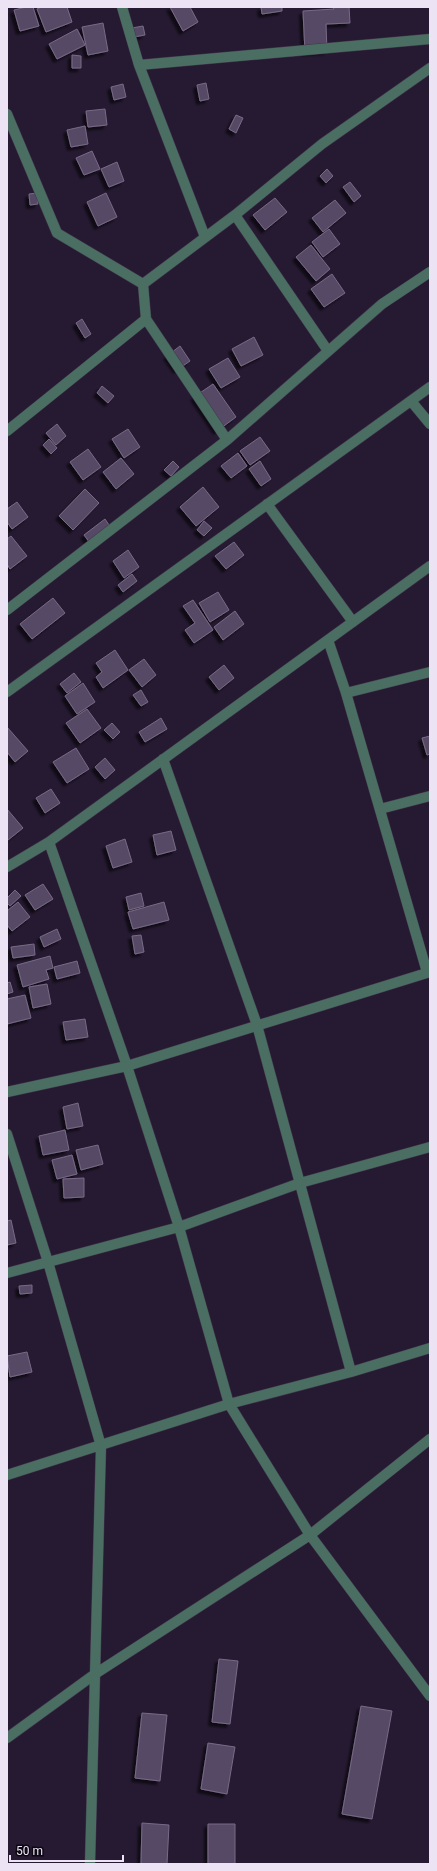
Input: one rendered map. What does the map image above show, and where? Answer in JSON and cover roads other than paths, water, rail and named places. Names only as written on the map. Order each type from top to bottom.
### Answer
[{"type":"street","points":[[122,7],[139,64],[205,237]]},
{"type":"street","points":[[139,64],[430,39]]},
{"type":"street","points":[[143,284],[235,215],[322,144],[430,68]]},
{"type":"street","points":[[7,114],[57,233],[143,284]]},
{"type":"street","points":[[235,215],[328,351]]},
{"type":"street","points":[[7,610],[227,440],[382,304],[430,272]]},
{"type":"street","points":[[143,284],[146,319],[227,440]]},
{"type":"street","points":[[7,431],[146,319]]},
{"type":"street","points":[[7,692],[430,387]]},
{"type":"street","points":[[410,401],[430,424]]},
{"type":"street","points":[[267,504],[353,622]]},
{"type":"street","points":[[7,867],[49,842],[430,566]]},
{"type":"street","points":[[7,1092],[127,1066],[429,972],[346,694],[328,640]]},
{"type":"street","points":[[346,694],[430,672]]},
{"type":"street","points":[[163,759],[257,1025],[351,1372]]},
{"type":"street","points":[[380,809],[430,796]]},
{"type":"street","points":[[49,842],[127,1066],[179,1227],[229,1404],[310,1535],[430,1696]]},
{"type":"street","points":[[7,1134],[48,1262],[101,1446],[90,1864]]},
{"type":"street","points":[[7,1273],[179,1227],[300,1183],[430,1147]]},
{"type":"street","points":[[7,1475],[229,1404],[351,1372],[430,1348]]},
{"type":"street","points":[[7,1738],[95,1674],[310,1535],[430,1440]]}]
